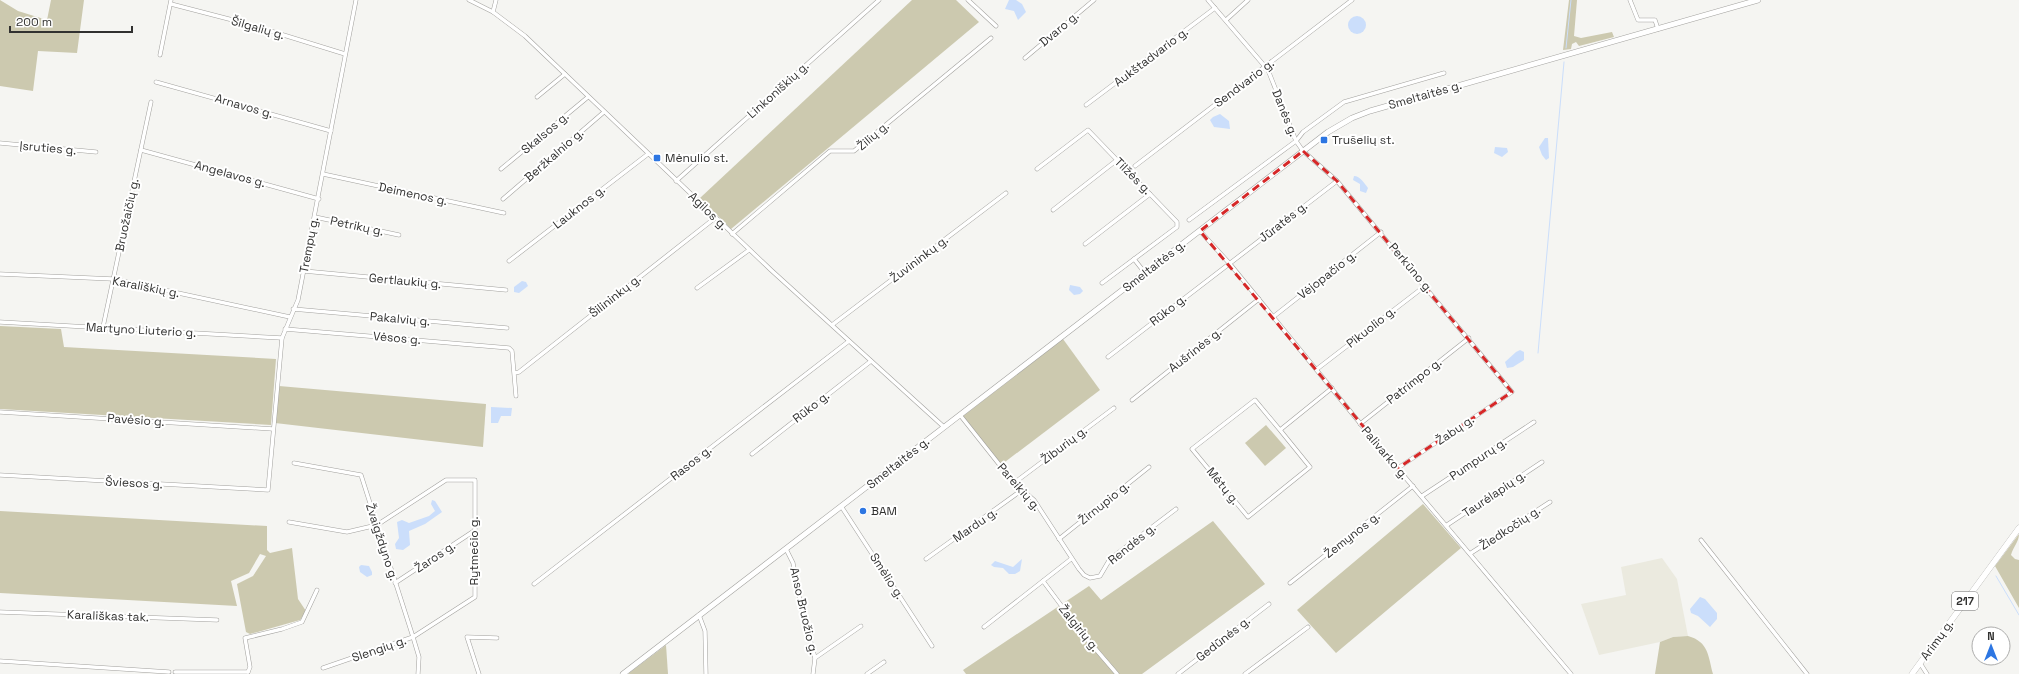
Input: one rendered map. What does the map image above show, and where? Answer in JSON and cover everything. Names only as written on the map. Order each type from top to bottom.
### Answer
[{"type":"main road","name":"Smeltaitės g.","points":[[623,674],[1303,152],[1345,122],[1370,111],[1757,0]]},
{"type":"main road","name":"Arimų g.","points":[[1912,674],[2019,528]]},
{"type":"street","name":"Trempų g.","points":[[268,490],[282,338],[298,300],[319,198],[356,0]]},
{"type":"street","name":"Agilos g.","points":[[469,0],[493,12],[525,36],[749,250],[944,427]]},
{"type":"street","points":[[493,12],[496,0]]},
{"type":"street","name":"Linkoniškių g.","points":[[676,181],[879,0]]},
{"type":"street","points":[[968,0],[996,26]]},
{"type":"street","name":"Dvaro g.","points":[[1025,58],[1094,0]]},
{"type":"street","name":"Danės g.","points":[[1208,0],[1265,67],[1296,140],[1303,152]]},
{"type":"street","points":[[1226,20],[1248,0]]},
{"type":"street","name":"Sendvario g.","points":[[1135,166],[1352,0]]},
{"type":"street","points":[[1630,0],[1638,20],[1655,20],[1658,28]]},
{"type":"street","name":"Šilgalių g.","points":[[171,2],[345,54]]},
{"type":"street","points":[[160,55],[171,2]]},
{"type":"street","name":"Aukštadvario g.","points":[[1086,105],[1215,8]]},
{"type":"street","name":"Žilių g.","points":[[732,234],[830,151],[854,151],[991,38]]},
{"type":"street","points":[[1189,220],[1344,102],[1444,73]]},
{"type":"street","points":[[537,97],[565,74]]},
{"type":"street","name":"Arnavos g.","points":[[156,82],[331,131]]},
{"type":"street","name":"Skalsos g.","points":[[501,169],[588,97]]},
{"type":"street","name":"Bruožaičių g.","points":[[103,328],[151,102]]},
{"type":"street","name":"Beržkalnio g.","points":[[503,199],[604,112]]},
{"type":"street","name":"Tilžės g.","points":[[1037,169],[1088,130],[1177,222],[1177,227],[1134,259]]},
{"type":"street","name":"Įsruties g.","points":[[0,143],[96,152]]},
{"type":"street","name":"Angelavos g.","points":[[142,150],[319,198]]},
{"type":"street","name":"Perkūno g.","points":[[1303,152],[1336,181],[1381,232],[1512,392]]},
{"type":"street","name":"Lauknos g.","points":[[509,261],[648,154]]},
{"type":"street","points":[[1053,210],[1117,160]]},
{"type":"street","name":"Deimenos g.","points":[[323,174],[504,213]]},
{"type":"street","name":"Jūratės g.","points":[[1230,264],[1336,181]]},
{"type":"street","name":"Žuvininkų g.","points":[[832,324],[1006,193]]},
{"type":"street","points":[[1085,244],[1150,194]]},
{"type":"street","name":"Petrikų g.","points":[[314,217],[399,235]]},
{"type":"street","name":"Šilininkų g.","points":[[514,373],[519,372],[715,218]]},
{"type":"street","name":"Palivarko g.","points":[[1200,231],[1230,264],[1317,369],[1360,424],[1471,553],[1572,674]]},
{"type":"street","name":"Vėjopačio g.","points":[[1273,317],[1381,232]]},
{"type":"street","points":[[697,288],[749,250]]},
{"type":"street","points":[[1102,283],[1134,259],[1145,273]]},
{"type":"street","name":"Rūko g.","points":[[1108,357],[1230,264]]},
{"type":"street","name":"Gertlaukių g.","points":[[304,271],[506,290]]},
{"type":"street","name":"Karališkių g.","points":[[0,274],[114,279],[290,317]]},
{"type":"street","name":"Pikuolio g.","points":[[1317,369],[1425,286]]},
{"type":"street","name":"Aušrinės g.","points":[[1132,400],[1259,300]]},
{"type":"street","name":"Pakalvių g.","points":[[294,309],[507,328]]},
{"type":"street","name":"Martyno Liuterio g.","points":[[0,322],[282,338]]},
{"type":"street","name":"Vėsos g.","points":[[285,329],[509,348],[512,351],[514,373]]},
{"type":"street","name":"Patrimpo g.","points":[[1360,424],[1469,338]]},
{"type":"street","name":"Rasos g.","points":[[534,584],[849,341]]},
{"type":"street","name":"Rūko g.","points":[[752,454],[871,361]]},
{"type":"street","points":[[514,373],[516,396]]},
{"type":"street","points":[[1280,430],[1332,388]]},
{"type":"street","name":"Žabų g.","points":[[1398,468],[1512,392]]},
{"type":"street","name":"Mėtų g.","points":[[1255,400],[1280,430],[1310,467],[1248,517],[1192,449],[1255,400]]},
{"type":"street","name":"Žiburių g.","points":[[1014,483],[1114,408]]},
{"type":"street","name":"Pavėsio g.","points":[[0,412],[273,428]]},
{"type":"street","name":"Pareikių g.","points":[[960,415],[1014,483],[1034,500],[1071,559],[1084,575],[1090,578]]},
{"type":"street","name":"Pumpurų g.","points":[[1422,496],[1534,422]]},
{"type":"street","name":"Taurėlapių g.","points":[[1447,526],[1542,462]]},
{"type":"street","name":"Žvaigždyno g.","points":[[294,463],[361,475],[419,656],[418,674]]},
{"type":"street","name":"Žirnupio g.","points":[[1059,539],[1149,467]]},
{"type":"street","name":"Šviesos g.","points":[[0,475],[268,490]]},
{"type":"street","name":"Rytmečio g.","points":[[377,526],[446,480],[475,480],[475,597],[413,637]]},
{"type":"street","name":"Žemynos g.","points":[[1290,583],[1413,486]]},
{"type":"street","name":"Mardu g.","points":[[926,559],[1022,490]]},
{"type":"street","name":"Žiedkočių g.","points":[[1471,553],[1550,502]]},
{"type":"street","name":"Smėlio g.","points":[[841,506],[932,646]]},
{"type":"street","name":"Rendės g.","points":[[1090,578],[1100,576],[1110,559],[1176,508]]},
{"type":"street","points":[[289,522],[347,532],[377,526]]},
{"type":"street","name":"Žaros g.","points":[[395,584],[474,531]]},
{"type":"street","points":[[1701,540],[1807,674]]},
{"type":"street","name":"Anso Bruožio g.","points":[[786,549],[793,563],[800,601],[815,658],[813,674]]},
{"type":"street","points":[[984,627],[1071,559]]},
{"type":"street","name":"Žalgirių g.","points":[[1043,581],[1078,628],[1117,674]]},
{"type":"street","points":[[175,672],[248,673],[250,667],[245,638],[282,629],[302,622],[317,590]]},
{"type":"street","name":"Gedūnės g.","points":[[1178,674],[1269,604]]},
{"type":"street","name":"Karališkas tak.","points":[[0,612],[217,620]]},
{"type":"street","points":[[699,615],[705,631],[706,674]]},
{"type":"street","points":[[815,658],[861,626]]},
{"type":"street","points":[[1245,674],[1308,627]]},
{"type":"street","name":"Slengių g.","points":[[323,668],[413,637]]},
{"type":"street","points":[[479,674],[467,637],[497,638]]},
{"type":"street","points":[[0,661],[169,672]]},
{"type":"street","points":[[867,674],[884,662]]},
{"type":"street","points":[[1920,663],[1928,674]]},
{"type":"highlighted area","points":[[1303,151],[1337,181],[1512,392],[1398,468],[1200,231]]},
{"type":"shaded area","points":[[0,0],[18,11],[47,20],[51,0],[84,0],[77,53],[38,51],[33,91],[0,86]]},
{"type":"shaded area","points":[[912,0],[956,0],[979,22],[731,229],[700,198]]},
{"type":"shaded area","points":[[1569,0],[1577,0],[1574,36],[1581,38],[1612,32],[1614,37],[1579,46],[1576,42],[1572,44],[1571,49],[1563,50]]},
{"type":"shaded area","points":[[0,326],[61,329],[64,347],[276,359],[271,425],[0,409]]},
{"type":"shaded area","points":[[1063,339],[1100,390],[1001,465],[963,416]]},
{"type":"shaded area","points":[[279,386],[486,404],[483,447],[275,423]]},
{"type":"shaded area","points":[[1266,425],[1286,448],[1265,466],[1245,443]]},
{"type":"shaded area","points":[[1423,504],[1461,548],[1336,653],[1297,610]]},
{"type":"shaded area","points":[[0,511],[267,526],[267,550],[270,553],[292,548],[298,599],[306,611],[300,620],[250,634],[246,632],[237,584],[253,576],[266,556],[260,554],[249,573],[231,581],[237,606],[0,593]]},
{"type":"shaded area","points":[[1213,521],[1265,584],[1142,674],[966,674],[963,670],[1089,586],[1101,600]]},
{"type":"shaded area","points":[[2019,534],[2018,540],[2011,555],[2015,559],[2019,560],[2019,608],[1995,566]]},
{"type":"shaded area","points":[[1662,558],[1677,579],[1688,636],[1673,637],[1660,642],[1599,655],[1581,604],[1626,595],[1621,567]]},
{"type":"shaded area","points":[[1688,636],[1700,642],[1704,646],[1713,674],[1655,674],[1660,642],[1673,637]]},
{"type":"shaded area","points":[[666,645],[668,674],[629,674],[629,673]]},
{"type":"water","points":[[1009,0],[1016,0],[1022,4],[1026,12],[1018,20],[1014,11],[1005,9]]},
{"type":"water","points":[[1357,16],[1363,19],[1366,25],[1363,31],[1357,34],[1351,31],[1348,25],[1351,19]]},
{"type":"water","points":[[1220,114],[1229,121],[1230,129],[1214,127],[1210,120]]},
{"type":"water","points":[[1545,138],[1548,138],[1549,158],[1546,160],[1539,147]]},
{"type":"water","points":[[1495,147],[1507,148],[1508,152],[1502,157],[1494,153]]},
{"type":"water","points":[[1354,176],[1364,182],[1368,188],[1366,193],[1360,191],[1360,184],[1353,180]]},
{"type":"water","points":[[522,281],[526,282],[528,286],[519,293],[514,292],[514,287]]},
{"type":"water","points":[[1070,285],[1080,287],[1083,291],[1080,294],[1074,295],[1069,290]]},
{"type":"water","points":[[1520,350],[1524,352],[1524,360],[1513,367],[1507,368],[1505,362]]},
{"type":"water","points":[[491,407],[512,408],[511,416],[501,416],[498,423],[491,423]]},
{"type":"water","points":[[432,500],[435,501],[442,512],[425,524],[409,531],[410,545],[403,550],[396,549],[395,544],[399,538],[397,522],[402,520],[409,523],[429,516],[435,511],[431,504]]},
{"type":"water","points":[[1022,559],[1020,571],[1015,574],[1009,574],[1003,568],[994,567],[991,565],[995,561],[1013,567]]},
{"type":"water","points":[[361,565],[369,566],[372,575],[367,577],[360,572],[359,567]]},
{"type":"water","points":[[1700,597],[1705,599],[1717,613],[1717,619],[1710,627],[1698,616],[1691,613],[1690,609]]},
{"type":"waterway","points":[[1566,48],[1571,0]]},
{"type":"waterway","points":[[1538,353],[1564,62]]},
{"type":"waterway","points":[[1996,576],[2019,615]]},
{"type":"place","name":"Trušelių st.","points":[[1324,140]]},
{"type":"place","name":"Mėnulio st.","points":[[657,158]]},
{"type":"place","name":"BAM","points":[[863,511]]}]
